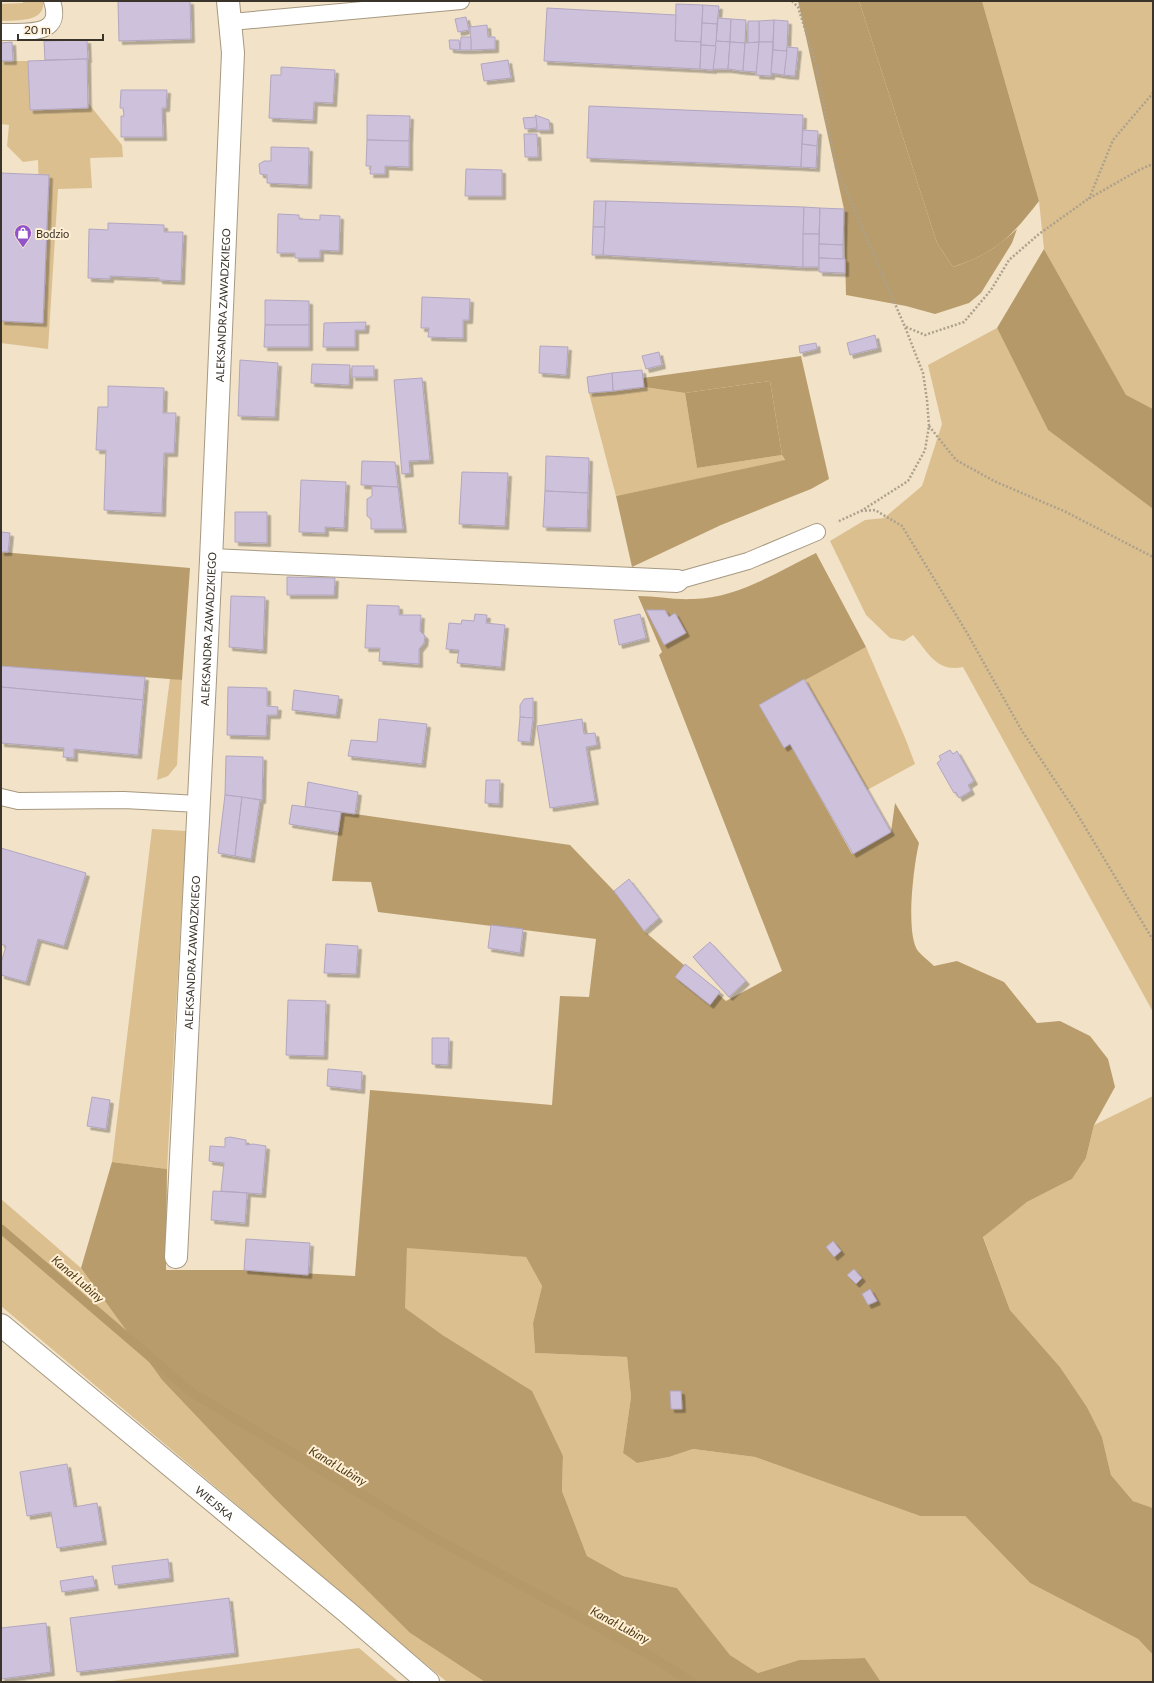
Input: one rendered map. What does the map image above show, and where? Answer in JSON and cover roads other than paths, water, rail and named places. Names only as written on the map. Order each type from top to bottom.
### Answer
[{"type":"street","name":"ALEKSANDRA ZAWADZKIEGO","points":[[176,1257],[211,560],[232,68],[231,22],[228,1]]},
{"type":"street","points":[[211,560],[677,581]]},
{"type":"street","name":"WIEJSKA","points":[[1,1325],[347,1612],[428,1682]]},
{"type":"lane","points":[[1,32],[39,31],[45,29],[52,23],[53,20],[54,11],[52,1]]},
{"type":"lane","points":[[231,22],[461,1]]},
{"type":"lane","points":[[677,581],[748,561],[817,532]]},
{"type":"lane","points":[[1,797],[18,801],[124,800],[198,804]]},
{"type":"waterway","name":"Kanał Lubiny","points":[[1,1229],[191,1392],[431,1536],[649,1655],[692,1682]]},
{"type":"place","name":"Bodzio","points":[[23,248]]}]
